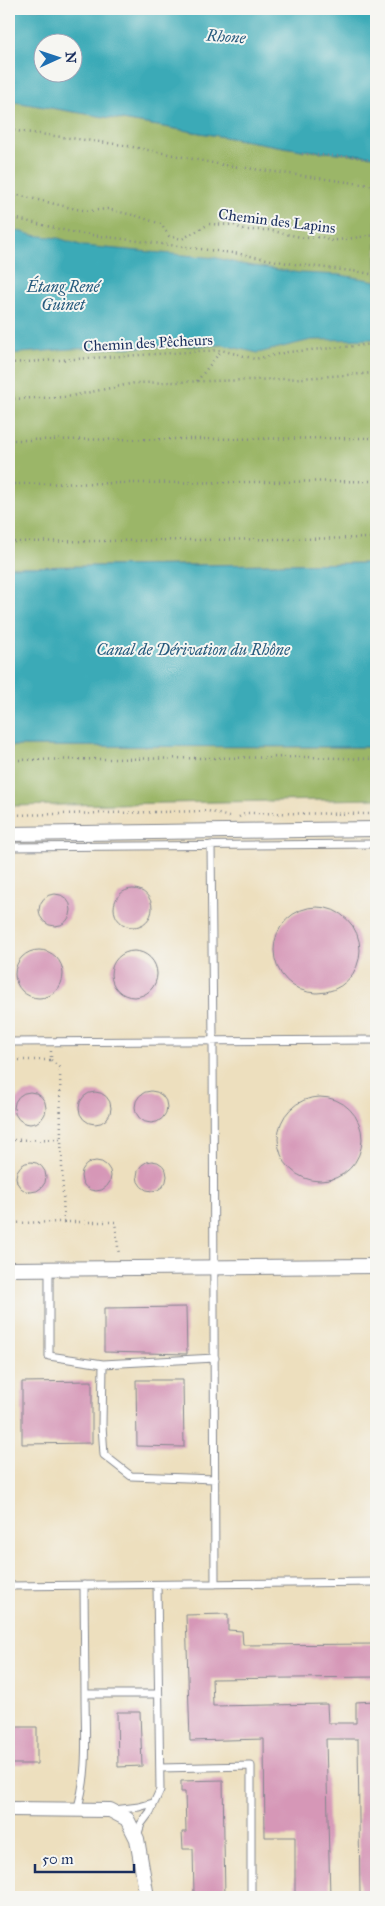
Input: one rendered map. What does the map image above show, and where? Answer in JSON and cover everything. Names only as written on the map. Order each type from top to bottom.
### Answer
[{"type":"street","points":[[9,834],[376,829]]},
{"type":"street","points":[[9,1268],[376,1266]]},
{"type":"street","points":[[9,1809],[110,1810],[127,1819],[137,1838],[147,1897]]},
{"type":"lane","points":[[9,848],[376,844]]},
{"type":"lane","points":[[210,845],[215,1268],[215,1584]]},
{"type":"lane","points":[[9,1042],[376,1040]]},
{"type":"lane","points":[[49,1268],[49,1356],[103,1364],[215,1358]]},
{"type":"lane","points":[[103,1364],[102,1425],[104,1455],[130,1476],[215,1478]]},
{"type":"lane","points":[[9,1586],[376,1582]]},
{"type":"lane","points":[[77,1810],[83,1790],[85,1764],[84,1585]]},
{"type":"lane","points":[[137,1838],[141,1824],[150,1812],[160,1790],[156,1585]]},
{"type":"lane","points":[[85,1694],[158,1694]]},
{"type":"lane","points":[[160,1768],[251,1766],[251,1897]]},
{"type":"lane","points":[[110,1810],[153,1803]]},
{"type":"path","points":[[9,130],[123,145],[218,164],[376,186]]},
{"type":"path","points":[[302,154],[356,157],[376,161]]},
{"type":"path","name":"Chemin des Lapins","points":[[9,192],[76,209],[90,211],[107,209],[137,216],[160,224],[169,236],[182,238],[209,224],[234,225],[244,230],[268,230],[305,238],[322,237],[330,241],[376,235]]},
{"type":"path","points":[[9,217],[76,233],[240,254],[293,264],[376,275]]},
{"type":"path","name":"Chemin des Pêcheurs","points":[[9,363],[221,350],[255,359],[288,352],[376,344]]},
{"type":"path","points":[[197,381],[221,350]]},
{"type":"path","points":[[9,399],[66,397],[135,383],[287,379],[376,372]]},
{"type":"path","points":[[9,440],[376,438]]},
{"type":"path","points":[[9,484],[376,481]]},
{"type":"path","points":[[9,542],[376,538]]},
{"type":"path","points":[[9,760],[293,757],[376,759]]},
{"type":"path","points":[[9,815],[208,811],[244,821]]},
{"type":"path","points":[[235,819],[246,813],[376,814]]},
{"type":"path","points":[[51,1042],[51,1060]]},
{"type":"path","points":[[9,1060],[51,1060],[60,1068],[64,1222]]},
{"type":"path","points":[[9,1140],[61,1139]]},
{"type":"path","points":[[9,1223],[115,1222],[119,1268]]},
{"type":"green space","points":[[9,101],[302,150],[376,156],[376,563],[9,567]]},
{"type":"green space","points":[[9,746],[376,747],[376,799],[9,806]]},
{"type":"water","name":"Rhone","points":[[9,9],[376,9],[376,156],[302,150],[9,101]]},
{"type":"water","name":"Étang René Guinet","points":[[9,228],[32,235],[58,238],[83,246],[217,258],[240,264],[300,273],[340,275],[376,281],[376,339],[311,340],[258,353],[223,345],[70,349],[9,354]]},
{"type":"water","name":"Canal de Dérivation du Rhône","points":[[376,563],[376,747],[9,746],[9,567]]},
{"type":"building","points":[[133,889],[140,890],[146,895],[151,901],[151,915],[146,921],[140,926],[133,927],[126,926],[120,921],[115,915],[114,908],[115,901],[120,895],[126,890]]},
{"type":"building","points":[[55,894],[61,895],[66,899],[70,904],[70,916],[66,921],[61,925],[55,926],[49,925],[44,921],[40,916],[39,910],[40,904],[44,899],[49,895]]},
{"type":"building","points":[[317,907],[333,911],[347,920],[356,934],[360,950],[356,966],[347,980],[333,989],[317,993],[301,989],[287,980],[278,966],[274,950],[278,934],[287,920],[301,911]]},
{"type":"building","points":[[39,950],[48,952],[56,957],[61,965],[63,974],[61,983],[56,991],[48,996],[39,998],[30,996],[22,991],[17,983],[15,974],[17,965],[22,957],[30,952]]},
{"type":"building","points":[[139,951],[143,952],[153,961],[156,965],[156,983],[147,993],[139,997],[129,997],[121,993],[112,983],[111,969],[115,961],[125,952]]},
{"type":"building","points":[[151,1091],[162,1096],[167,1107],[162,1118],[151,1123],[140,1118],[135,1107],[140,1096]]},
{"type":"building","points":[[30,1092],[41,1097],[46,1108],[41,1119],[30,1124],[19,1119],[14,1108],[19,1097]]},
{"type":"building","points":[[95,1092],[106,1097],[111,1108],[106,1119],[95,1124],[84,1119],[79,1108],[84,1097]]},
{"type":"building","points":[[320,1097],[336,1100],[350,1109],[359,1123],[362,1139],[359,1155],[350,1169],[336,1178],[320,1181],[304,1178],[290,1169],[281,1155],[278,1139],[281,1123],[290,1109],[304,1100]]},
{"type":"building","points":[[96,1161],[107,1165],[111,1176],[107,1187],[96,1191],[85,1187],[81,1176],[85,1165]]},
{"type":"building","points":[[152,1161],[163,1165],[167,1176],[163,1187],[152,1191],[141,1187],[137,1176],[141,1165]]},
{"type":"building","points":[[31,1162],[42,1166],[46,1177],[42,1188],[31,1192],[20,1188],[16,1177],[20,1166]]},
{"type":"building","points":[[186,1307],[187,1354],[104,1352],[104,1308]]},
{"type":"building","points":[[136,1380],[183,1380],[184,1447],[137,1446]]},
{"type":"building","points":[[92,1381],[92,1443],[22,1444],[22,1382]]},
{"type":"building","points":[[228,1614],[228,1630],[242,1631],[243,1645],[376,1644],[376,1677],[212,1679],[213,1706],[327,1704],[328,1723],[356,1723],[356,1702],[376,1701],[376,1897],[360,1897],[358,1739],[326,1739],[330,1897],[295,1897],[295,1837],[265,1837],[264,1739],[190,1741],[186,1615]]},
{"type":"building","points":[[117,1712],[140,1712],[142,1766],[118,1767]]},
{"type":"building","points":[[9,1727],[37,1727],[37,1764],[9,1764]]},
{"type":"building","points":[[223,1780],[225,1897],[202,1897],[202,1895],[194,1895],[193,1849],[183,1849],[182,1832],[186,1832],[185,1792],[181,1792],[181,1781]]}]
